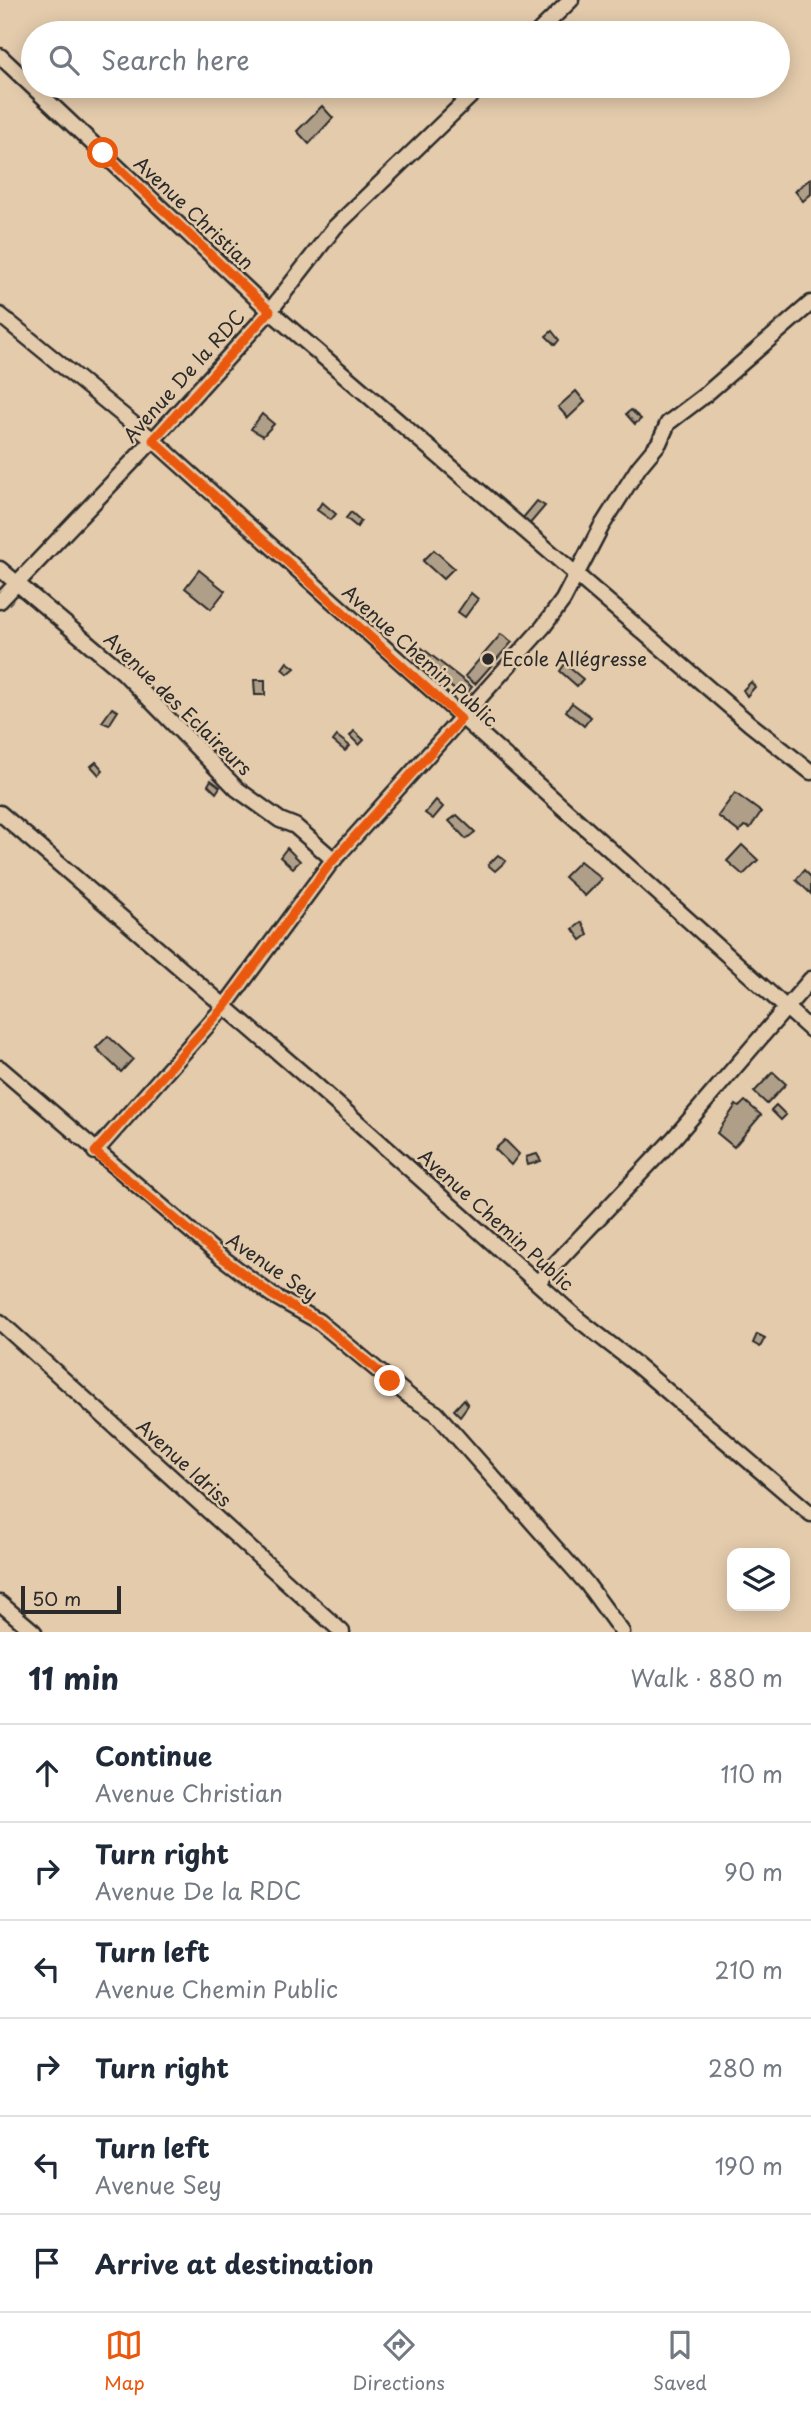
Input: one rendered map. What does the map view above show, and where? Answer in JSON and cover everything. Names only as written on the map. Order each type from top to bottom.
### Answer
[{"type":"street","points":[[549,21],[571,0]]},
{"type":"street","name":"Avenue Christian","points":[[0,56],[21,76]]},
{"type":"street","name":"Avenue Christian","points":[[44,98],[270,311],[577,576],[811,772]]},
{"type":"street","name":"Avenue De la RDC","points":[[0,601],[153,440],[270,311],[335,227],[469,98]]},
{"type":"street","points":[[95,1152],[224,1007],[334,860],[542,627],[577,576],[601,527],[639,467],[659,443],[668,423],[705,395],[811,303]]},
{"type":"street","name":"Avenue Chemin Public","points":[[0,315],[153,440],[461,719],[811,1030]]},
{"type":"street","name":"Avenue des Eclaireurs","points":[[0,569],[124,673],[237,789],[280,820],[295,826],[334,860]]},
{"type":"street","name":"Avenue Chemin Public","points":[[0,813],[538,1282],[811,1514]]},
{"type":"street","points":[[538,1282],[674,1138],[811,979]]},
{"type":"street","name":"Avenue Sey","points":[[0,1068],[95,1152],[220,1256],[272,1295],[318,1321],[410,1397],[436,1413],[587,1584],[622,1632]]},
{"type":"street","name":"Avenue Idriss","points":[[0,1322],[342,1632]]},
{"type":"street","points":[[0,1603],[34,1632]]},
{"type":"building","points":[[322,106],[333,118],[309,144],[297,131]]},
{"type":"building","points":[[811,178],[811,194],[803,201],[795,191]]},
{"type":"building","points":[[552,331],[559,340],[555,345],[546,336]]},
{"type":"building","points":[[576,391],[585,402],[568,418],[558,407]]},
{"type":"building","points":[[631,410],[641,419],[635,424],[626,414]]},
{"type":"building","points":[[262,414],[274,424],[263,436],[251,429]]},
{"type":"building","points":[[537,501],[545,506],[528,526],[522,519]]},
{"type":"building","points":[[322,502],[336,514],[331,520],[317,510]]},
{"type":"building","points":[[351,512],[361,521],[357,527],[346,518]]},
{"type":"building","points":[[434,550],[454,568],[443,579],[423,561]]},
{"type":"building","points":[[199,570],[225,591],[211,609],[185,588]]},
{"type":"building","points":[[471,593],[478,599],[465,617],[458,612]]},
{"type":"building","name":"Ecole Allégresse","points":[[501,634],[512,642],[475,684],[465,676]]},
{"type":"building","points":[[422,648],[472,687],[464,697],[414,658]]},
{"type":"building","points":[[287,662],[295,668],[288,674],[282,669]]},
{"type":"building","points":[[565,664],[583,679],[577,686],[560,671]]},
{"type":"building","points":[[254,680],[265,680],[265,695],[255,695]]},
{"type":"building","points":[[751,682],[755,687],[747,696],[743,690]]},
{"type":"building","points":[[572,703],[591,717],[584,726],[566,711]]},
{"type":"building","points":[[112,708],[118,711],[109,725],[102,722]]},
{"type":"building","points":[[354,731],[364,740],[359,745],[350,736]]},
{"type":"building","points":[[337,736],[350,746],[345,751],[333,741]]},
{"type":"building","points":[[96,762],[103,770],[99,775],[91,766]]},
{"type":"building","points":[[211,780],[220,787],[216,793],[208,785]]},
{"type":"building","points":[[735,793],[761,812],[750,828],[744,826],[739,832],[718,816]]},
{"type":"building","points":[[436,800],[443,807],[433,819],[425,813]]},
{"type":"building","points":[[457,815],[475,832],[466,839],[449,821]]},
{"type":"building","points":[[742,845],[758,860],[743,875],[727,861]]},
{"type":"building","points":[[287,848],[300,861],[293,868],[280,857]]},
{"type":"building","points":[[498,855],[506,861],[495,871],[488,865]]},
{"type":"building","points":[[580,861],[602,879],[585,896],[564,877]]},
{"type":"building","points":[[804,870],[811,877],[811,894],[796,880]]},
{"type":"building","points":[[582,922],[588,935],[581,940],[573,929]]},
{"type":"building","points":[[108,1036],[133,1059],[121,1072],[96,1048]]},
{"type":"building","points":[[773,1072],[786,1084],[767,1104],[754,1092]]},
{"type":"building","points":[[745,1101],[761,1115],[734,1147],[717,1133],[736,1105],[739,1107]]},
{"type":"building","points":[[776,1105],[786,1115],[781,1120],[771,1110]]},
{"type":"building","points":[[505,1140],[519,1154],[511,1165],[495,1149]]},
{"type":"building","points":[[537,1154],[541,1161],[528,1165],[526,1157]]},
{"type":"building","points":[[757,1334],[765,1338],[760,1347],[753,1343]]},
{"type":"building","points":[[464,1399],[468,1405],[460,1416],[454,1410]]},
{"type":"place","name":"Ecole Allégresse","points":[[488,659]]},
{"type":"route","points":[[103,153],[270,311],[153,440],[461,719],[329,865],[224,1007],[95,1152],[220,1256],[272,1295],[318,1321],[361,1354],[390,1381]]}]
